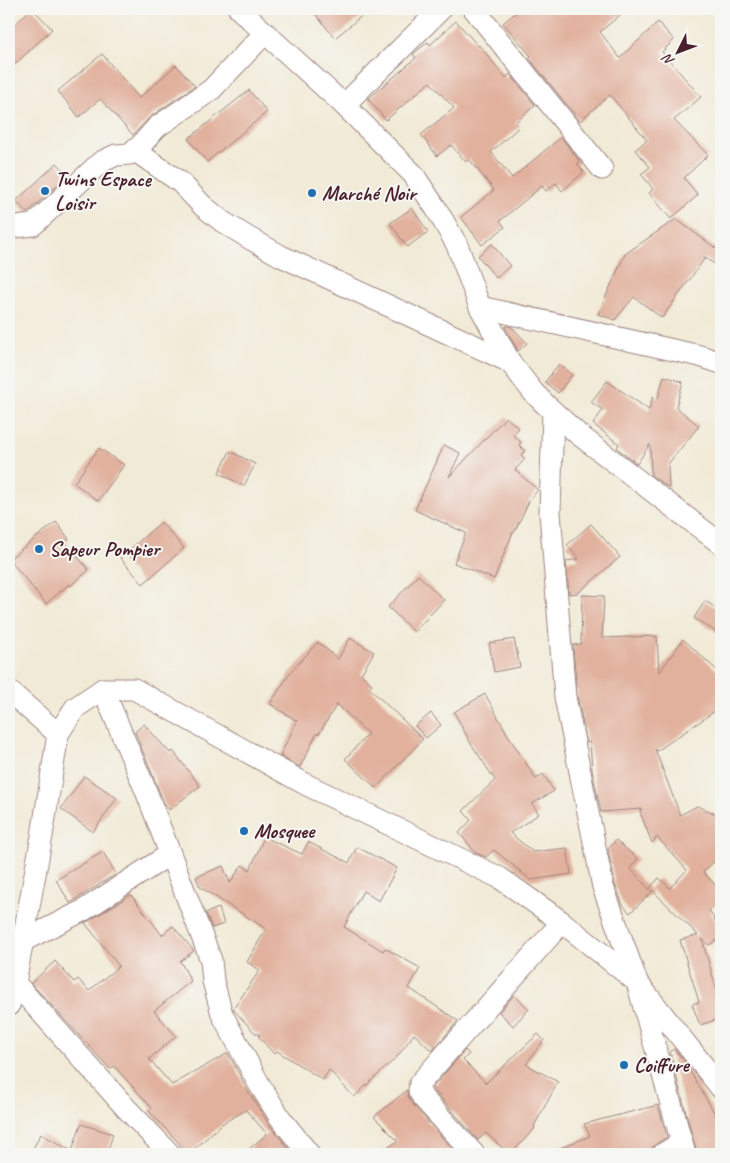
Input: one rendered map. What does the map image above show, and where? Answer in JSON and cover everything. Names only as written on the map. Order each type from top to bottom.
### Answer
[{"type":"street","points":[[239,9],[344,105],[412,174],[437,210],[457,245],[480,307],[510,362],[533,392],[578,434],[721,544]]},
{"type":"street","points":[[344,105],[441,9]]},
{"type":"street","points":[[474,9],[602,169]]},
{"type":"street","points":[[9,223],[16,227],[33,225],[101,162],[116,155],[130,154],[140,146],[156,127],[211,90],[265,34]]},
{"type":"street","points":[[134,150],[180,182],[203,206],[248,238],[281,256],[510,362]]},
{"type":"street","points":[[480,307],[690,354],[721,363]]},
{"type":"street","points":[[553,412],[550,513],[565,697],[603,887],[637,982],[683,1149],[663,1154]]},
{"type":"street","points":[[9,1005],[16,983],[58,734],[75,708],[103,689],[134,689],[307,786],[500,878],[562,922],[637,982],[721,1088]]},
{"type":"street","points":[[103,689],[211,960],[213,981],[222,1014],[259,1084],[281,1118],[309,1154]]},
{"type":"street","points":[[9,691],[58,734]]},
{"type":"street","points":[[23,941],[84,910],[170,854]]},
{"type":"street","points":[[465,1152],[419,1091],[420,1083],[562,922]]},
{"type":"street","points":[[16,983],[126,1108],[170,1154]]},
{"type":"building","points":[[31,9],[52,29],[9,70],[9,30]]},
{"type":"building","points":[[311,9],[370,9],[335,38]]},
{"type":"building","points":[[520,9],[627,9],[600,32],[620,58],[658,22],[674,40],[662,52],[701,97],[674,120],[708,155],[684,178],[698,195],[671,219],[649,193],[653,189],[641,174],[650,167],[635,150],[647,140],[610,95],[580,121],[529,58],[531,56],[503,23]]},
{"type":"building","points":[[456,21],[506,78],[510,74],[535,105],[515,123],[519,127],[491,152],[512,178],[561,137],[580,162],[577,164],[584,172],[562,191],[556,183],[546,191],[542,186],[500,221],[505,227],[482,245],[461,217],[494,190],[469,159],[466,162],[451,145],[437,156],[421,135],[454,108],[430,82],[386,120],[368,99],[416,58],[413,54],[428,42],[430,45]]},
{"type":"building","points":[[102,54],[139,98],[176,65],[195,86],[150,117],[133,135],[100,99],[79,117],[58,91]]},
{"type":"building","points":[[249,90],[267,112],[207,162],[188,139]]},
{"type":"building","name":"Twins Espace Loisir","points":[[57,163],[68,175],[27,213],[16,201]]},
{"type":"building","points":[[412,208],[428,232],[407,247],[390,223]]},
{"type":"building","points":[[676,219],[721,252],[721,268],[705,258],[662,318],[634,297],[615,320],[598,314],[625,254]]},
{"type":"building","points":[[492,244],[510,266],[496,278],[478,256]]},
{"type":"building","points":[[505,327],[512,327],[527,343],[518,351]]},
{"type":"building","points":[[559,364],[572,375],[558,393],[545,382]]},
{"type":"building","points":[[664,376],[683,382],[676,407],[699,426],[668,464],[669,488],[651,475],[650,444],[637,464],[617,448],[619,444],[593,424],[603,410],[591,402],[607,381],[649,410],[653,397],[658,398]]},
{"type":"building","points":[[506,417],[519,428],[513,435],[521,442],[519,445],[525,451],[521,455],[525,459],[515,470],[538,490],[530,499],[513,532],[494,579],[454,563],[466,533],[415,510],[444,445],[460,453],[449,477]]},
{"type":"building","points":[[99,448],[124,465],[98,501],[74,483]]},
{"type":"building","points":[[230,451],[255,464],[244,486],[219,473]]},
{"type":"building","points":[[56,522],[69,539],[65,542],[89,570],[46,604],[9,559]]},
{"type":"building","points":[[161,522],[184,548],[143,584],[120,558]]},
{"type":"building","points":[[591,524],[620,557],[578,593],[569,594],[566,561],[579,559],[567,545]]},
{"type":"building","points":[[418,575],[444,600],[414,632],[388,607]]},
{"type":"building","points":[[582,595],[604,596],[602,638],[657,636],[659,673],[683,639],[721,674],[721,707],[657,751],[655,749],[680,815],[697,806],[721,816],[721,855],[703,872],[721,891],[721,898],[709,910],[721,931],[721,937],[709,945],[702,939],[718,995],[721,994],[721,1018],[700,1025],[692,1004],[699,1002],[680,940],[698,935],[650,888],[659,878],[670,888],[687,870],[657,837],[652,843],[640,812],[642,809],[601,812],[592,770],[590,742],[587,743],[577,695],[573,645],[581,644]]},
{"type":"building","points":[[705,601],[721,611],[721,635],[694,618]]},
{"type":"building","points":[[350,638],[374,652],[361,674],[372,684],[369,688],[423,739],[376,788],[345,759],[368,734],[337,704],[319,734],[317,733],[300,767],[280,756],[297,721],[270,704],[290,673],[318,642],[338,659]]},
{"type":"building","points":[[514,639],[520,667],[494,672],[489,643]]},
{"type":"building","points":[[485,694],[536,779],[543,774],[554,791],[532,804],[539,814],[510,833],[533,852],[567,848],[571,874],[531,880],[494,850],[486,857],[476,853],[459,833],[471,820],[463,811],[495,780],[470,742],[454,712]]},
{"type":"building","points":[[431,713],[441,725],[426,738],[415,726]]},
{"type":"building","points":[[144,724],[170,753],[173,751],[200,786],[169,810],[165,805],[135,732]]},
{"type":"building","points":[[84,776],[117,798],[93,832],[61,809]]},
{"type":"building","points":[[264,837],[302,854],[308,842],[349,863],[357,847],[397,868],[379,901],[363,891],[344,927],[383,951],[385,948],[420,968],[409,988],[458,1021],[432,1051],[414,1034],[397,1057],[354,1097],[329,1070],[323,1080],[277,1051],[274,1054],[258,1036],[260,1035],[254,1032],[233,1009],[260,970],[247,962],[266,929],[200,887],[196,877],[223,866],[230,883],[242,865],[250,870]]},
{"type":"building","points":[[616,840],[638,859],[630,868],[652,892],[630,913],[623,905],[615,884],[608,849]]},
{"type":"building","points":[[103,852],[116,874],[70,903],[56,880]]},
{"type":"building","points":[[131,895],[162,935],[173,926],[194,951],[180,961],[191,981],[154,1011],[176,1036],[149,1059],[172,1085],[228,1053],[248,1091],[270,1126],[293,1154],[243,1154],[267,1134],[246,1110],[223,1123],[189,1154],[149,1111],[152,1108],[114,1066],[110,1069],[31,983],[55,961],[74,982],[78,979],[89,991],[119,966],[85,923]]},
{"type":"building","points":[[219,908],[224,924],[212,928],[206,913]]},
{"type":"building","points":[[514,995],[529,1009],[513,1026],[499,1012]]},
{"type":"building","points":[[538,1034],[544,1040],[526,1064],[558,1082],[534,1126],[535,1128],[509,1154],[486,1133],[478,1140],[432,1088],[465,1050],[469,1054],[463,1060],[486,1083]]},
{"type":"building","points":[[674,1049],[684,1061],[721,1124],[721,1154],[697,1154],[670,1052]]},
{"type":"building","points":[[407,1090],[408,1097],[414,1106],[457,1154],[378,1154],[398,1141],[374,1117]]},
{"type":"building","points":[[658,1105],[667,1137],[656,1144],[651,1152],[647,1154],[547,1154],[590,1136],[584,1124]]},
{"type":"building","points":[[81,1124],[113,1134],[107,1154],[30,1154],[41,1134],[72,1151]]},
{"type":"place","name":"Twins Espace Loisir","points":[[45,191]]},
{"type":"place","name":"Marché Noir","points":[[312,193]]},
{"type":"place","name":"Sapeur Pompier","points":[[39,549]]},
{"type":"place","name":"Mosquee","points":[[244,831]]},
{"type":"place","name":"Coiffure","points":[[624,1065]]}]
